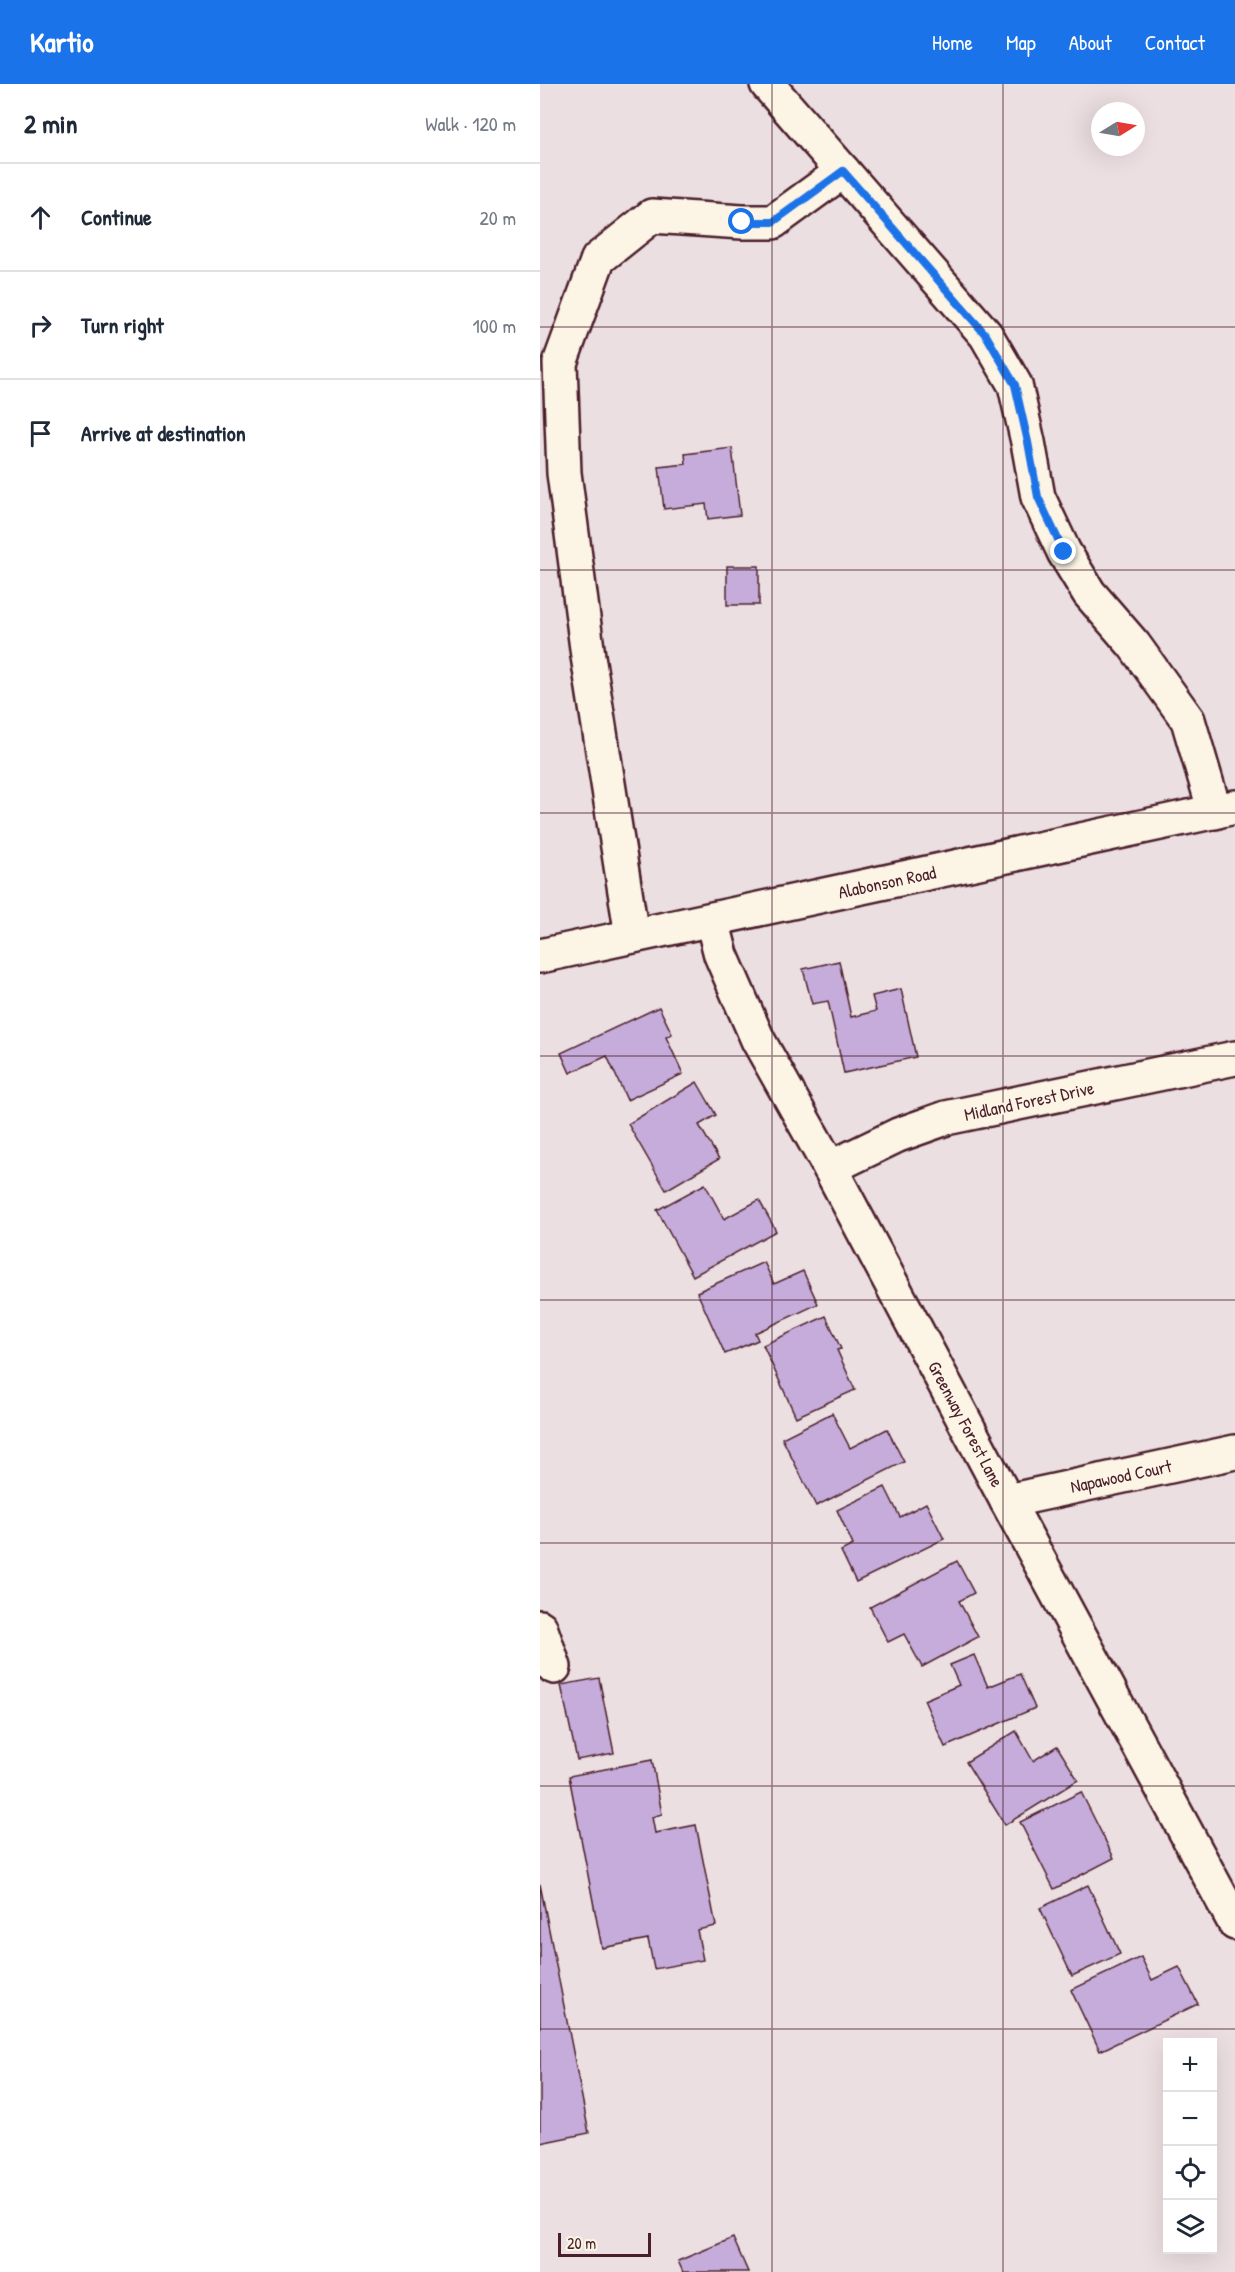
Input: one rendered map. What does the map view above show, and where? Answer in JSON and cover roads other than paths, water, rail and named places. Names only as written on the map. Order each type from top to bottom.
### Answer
[{"type":"street","points":[[767,84],[986,335],[1015,385],[1038,497],[1060,543],[1089,594],[1134,645],[1188,720],[1225,809]]},
{"type":"street","points":[[632,936],[588,656],[564,473],[560,363],[598,259],[652,216],[773,222],[843,171]]},
{"type":"street","name":"Alabonson Road","points":[[540,956],[1225,809]]},
{"type":"street","name":"Greenway Forest Lane","points":[[712,920],[721,955],[758,1040],[830,1168],[1007,1501],[1232,1909]]},
{"type":"street","name":"Midland Forest Drive","points":[[830,1168],[898,1135],[946,1118],[1235,1058]]},
{"type":"street","name":"Napawood Court","points":[[1007,1501],[1235,1452]]},
{"type":"street","points":[[540,1627],[554,1667]]}]
